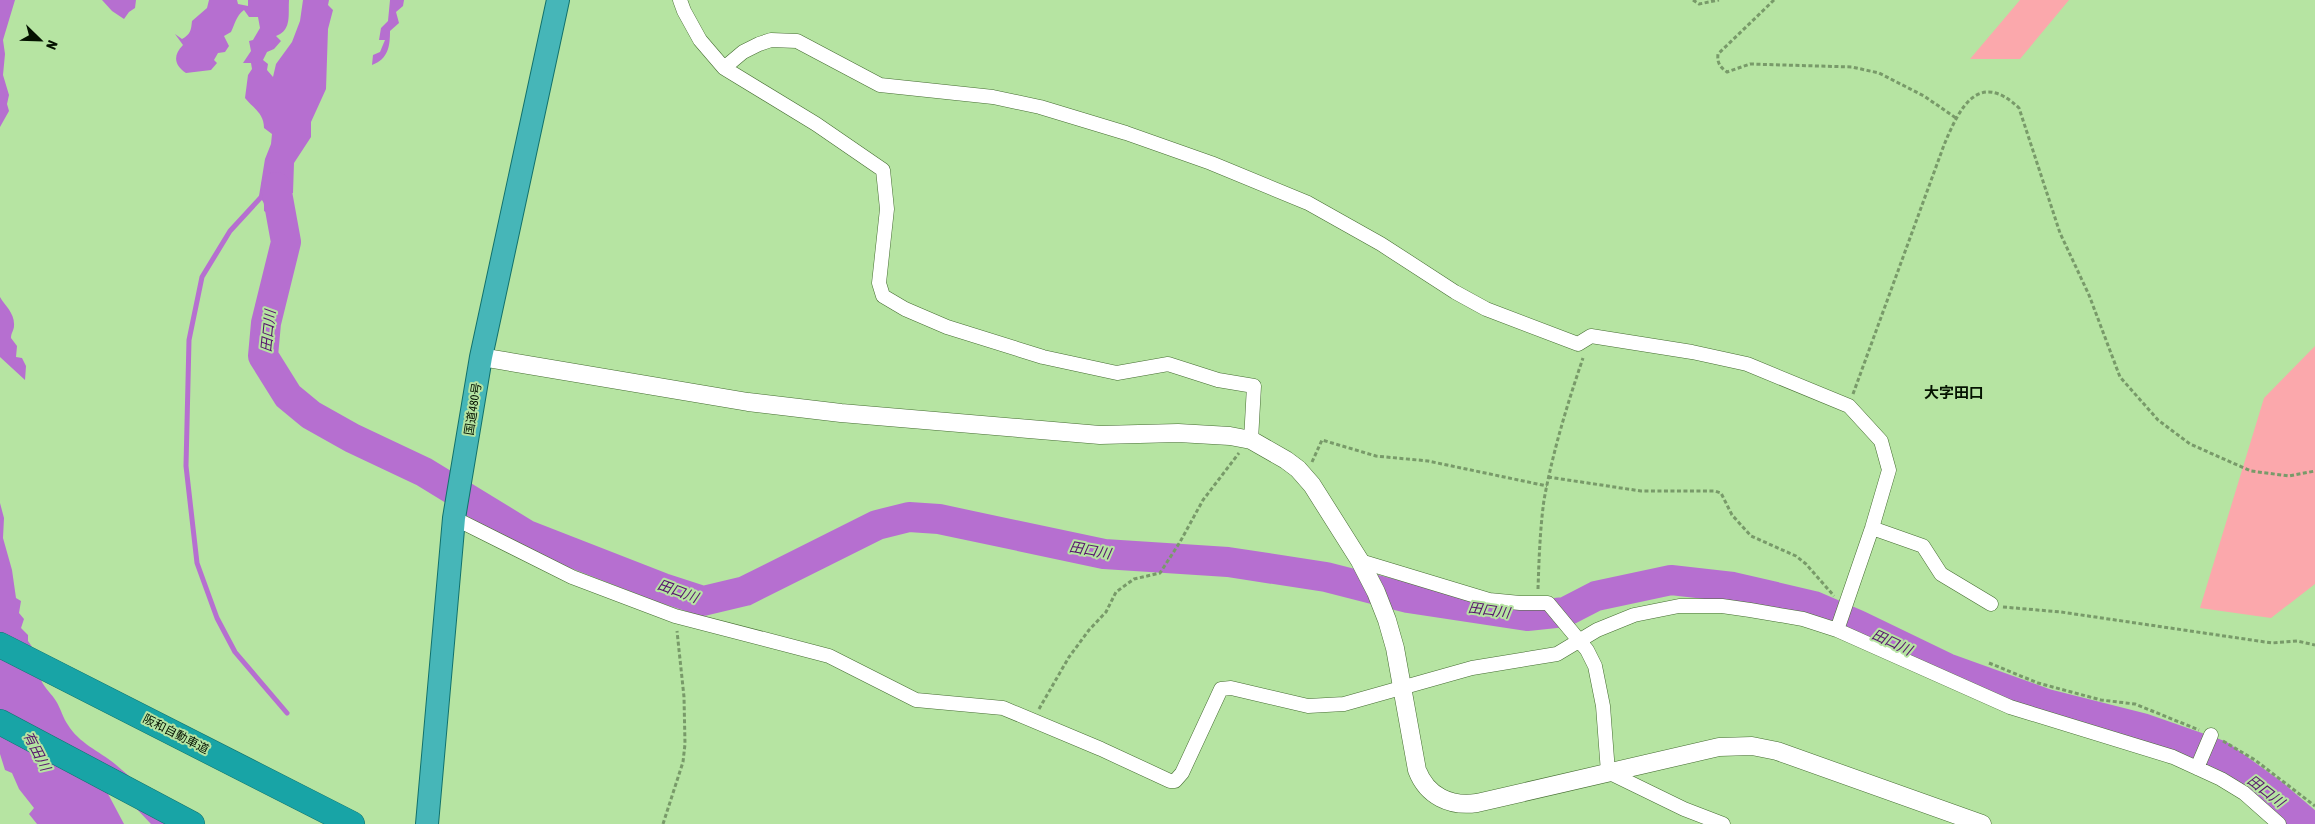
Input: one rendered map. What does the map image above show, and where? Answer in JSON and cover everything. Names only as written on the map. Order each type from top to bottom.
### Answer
[{"type":"highway","name":"国道480号","points":[[427,824],[455,514],[481,357],[558,0]]},
{"type":"highway","name":"阪和自動車道","points":[[0,645],[352,824]]},
{"type":"highway","points":[[0,722],[192,824]]},
{"type":"street","points":[[680,0],[700,40],[724,68],[816,124],[883,170],[887,209],[879,283],[883,296],[905,309],[948,327],[1043,357],[1116,373],[1168,364],[1218,380],[1254,386],[1249,439]]},
{"type":"street","points":[[724,68],[743,52],[759,44],[771,40],[798,41],[880,85],[993,97],[1040,107],[1126,133],[1211,163],[1308,203],[1381,244],[1486,310],[1578,344],[1591,336],[1692,352],[1747,364],[1849,406],[1881,441],[1889,470],[1872,528],[1836,630]]},
{"type":"street","points":[[481,357],[738,400],[823,411],[1100,435],[1178,433],[1249,439],[1274,452],[1302,474],[1328,508],[1369,578],[1387,620],[1403,689],[1414,757],[1421,781],[1434,795],[1449,802],[1477,803],[1719,748],[1758,746],[1982,824]]},
{"type":"street","points":[[455,514],[572,577],[675,616],[829,656],[916,700],[1003,708],[1175,781],[1182,773],[1221,689],[1231,688],[1308,706],[1344,704],[1403,689],[1472,668],[1557,654],[1597,630],[1634,615],[1678,606],[1722,606],[1779,614],[1836,630],[2010,707],[2198,766],[2244,793],[2279,824]]},
{"type":"street","points":[[1872,528],[1923,546],[1941,574],[1991,604]]},
{"type":"street","points":[[1360,561],[1471,596],[1502,602],[1542,601],[1552,605],[1578,641],[1587,650],[1599,679],[1608,772]]},
{"type":"street","points":[[2198,766],[2210,738]]},
{"type":"street","points":[[1608,772],[1684,809],[1723,824]]},
{"type":"path","points":[[1694,0],[1699,4],[1720,0]]},
{"type":"path","points":[[1774,0],[1718,54],[1720,67],[1727,72],[1750,64],[1852,67],[1879,73],[1924,96],[1956,118]]},
{"type":"path","points":[[1849,406],[1944,145],[1956,118],[1968,101],[1978,94],[1992,92],[2009,98],[2019,108],[2060,234],[2090,295],[2120,377],[2158,420],[2190,444],[2250,471],[2290,476],[2315,471]]},
{"type":"path","points":[[1537,602],[1540,539],[1548,477],[1567,403],[1591,336]]},
{"type":"path","points":[[1032,721],[1069,657],[1089,630],[1106,612],[1116,592],[1134,579],[1160,573],[1203,500],[1249,439]]},
{"type":"path","points":[[1302,474],[1312,462],[1322,440],[1376,456],[1428,461],[1547,486]]},
{"type":"path","points":[[1548,477],[1641,491],[1714,491],[1721,493],[1732,515],[1751,536],[1796,556],[1806,564],[1833,595],[1847,600]]},
{"type":"path","points":[[1991,604],[2011,609],[2061,612],[2272,643],[2297,641],[2315,645]]},
{"type":"path","points":[[663,824],[683,762],[685,744],[684,697],[675,616]]},
{"type":"path","points":[[1989,663],[2038,683],[2101,700],[2135,704],[2255,760],[2315,806]]},
{"type":"shaded area","points":[[2020,0],[2069,0],[2020,59],[1970,59]]},
{"type":"shaded area","points":[[2315,346],[2315,584],[2271,618],[2200,608],[2264,398]]},
{"type":"water","points":[[0,0],[15,0],[3,40],[5,54],[3,75],[9,95],[7,104],[9,111],[0,127]]},
{"type":"water","points":[[102,0],[136,0],[135,8],[124,19],[112,11]]},
{"type":"water","points":[[209,0],[237,0],[238,4],[248,6],[248,0],[289,0],[287,26],[285,30],[276,36],[281,41],[274,49],[267,52],[263,60],[268,64],[267,70],[273,77],[276,64],[292,42],[300,21],[303,0],[329,0],[328,5],[333,10],[328,29],[326,89],[311,122],[311,137],[294,163],[293,193],[286,194],[286,200],[294,205],[293,227],[287,228],[264,211],[264,203],[259,196],[265,159],[271,144],[272,134],[264,128],[260,115],[245,98],[248,75],[252,69],[251,63],[243,63],[251,51],[249,41],[253,40],[260,28],[258,17],[249,17],[244,10],[241,12],[231,32],[224,36],[229,46],[225,52],[218,53],[214,60],[217,63],[211,70],[186,73],[177,64],[177,53],[183,45],[175,34],[182,39],[189,33],[192,21],[207,8]]},
{"type":"water","points":[[390,0],[404,0],[403,6],[396,12],[399,23],[390,31],[389,47],[385,56],[372,65],[373,55],[380,52],[385,40],[379,40],[381,28],[388,21]]},
{"type":"water","points":[[0,297],[13,317],[14,327],[11,338],[17,346],[16,357],[22,358],[26,366],[25,380],[0,357]]},
{"type":"water","name":"有田川","points":[[0,503],[4,518],[3,538],[12,570],[16,598],[21,601],[19,613],[24,619],[21,628],[28,635],[28,641],[35,655],[39,675],[43,683],[56,701],[68,725],[78,737],[124,771],[180,824],[151,824],[132,804],[107,792],[124,824],[37,824],[29,814],[34,808],[19,789],[12,773],[5,770],[0,754]]},
{"type":"waterway","name":"田口川","points":[[276,187],[286,242],[266,323],[263,356],[288,396],[311,415],[352,438],[424,472],[527,535],[663,588],[703,601],[745,591],[877,525],[909,517],[939,519],[1104,554],[1228,562],[1326,577],[1408,598],[1527,616],[1565,612],[1596,596],[1671,580],[1733,587],[1814,606],[1947,668],[2047,704],[2142,728],[2219,755],[2273,794],[2308,824]]},
{"type":"waterway","points":[[264,194],[230,231],[202,277],[189,340],[186,466],[197,563],[217,618],[235,652],[287,713]]},
{"type":"district","name":"大字田口","points":[[1954,393]]}]
